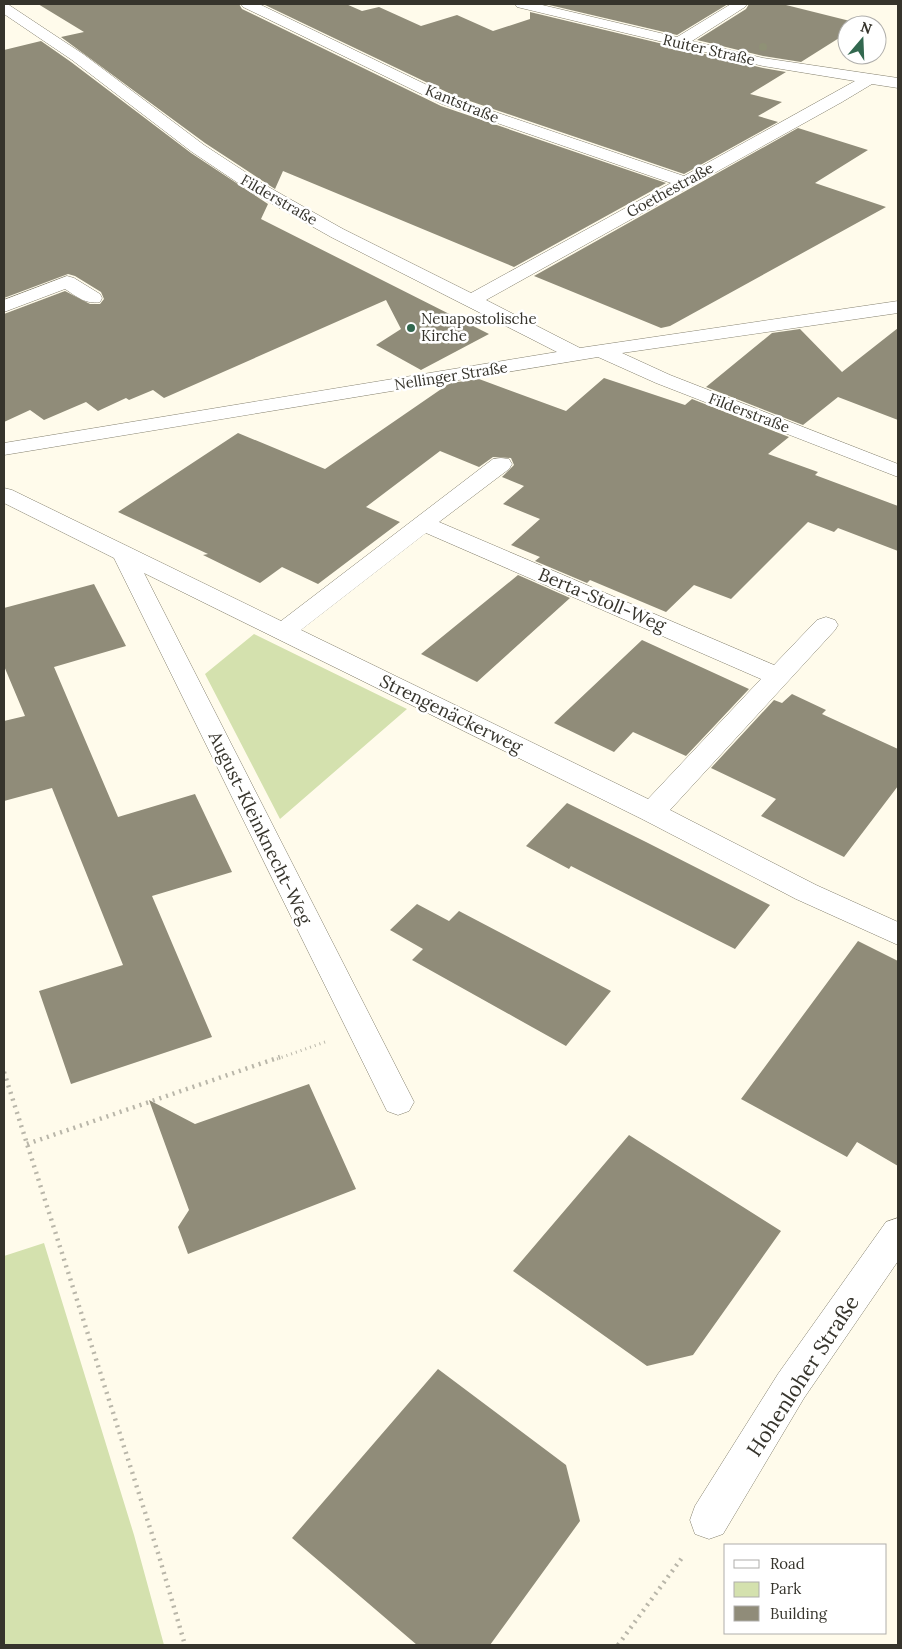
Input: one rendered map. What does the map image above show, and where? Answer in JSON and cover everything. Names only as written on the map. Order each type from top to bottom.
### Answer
[{"type":"street","name":"Kantstraße","points":[[248,4],[448,101],[684,182]]},
{"type":"street","name":"Ruiter Straße","points":[[522,4],[763,62],[898,84]]},
{"type":"street","points":[[678,43],[740,4]]},
{"type":"street","name":"Filderstraße","points":[[4,8],[83,62],[180,136],[235,174],[289,207],[577,355]]},
{"type":"street","name":"Goethestraße","points":[[472,300],[837,99],[867,80]]},
{"type":"street","points":[[4,306],[66,282],[93,298]]},
{"type":"street","name":"Nellinger Straße","points":[[4,448],[601,351],[800,320],[898,307]]},
{"type":"street","name":"Filderstraße","points":[[601,351],[663,379],[898,471]]},
{"type":"street","points":[[284,631],[501,464]]},
{"type":"street","name":"Strengenäckerweg","points":[[4,495],[652,812],[806,892],[898,934]]},
{"type":"street","name":"Berta-Stoll-Weg","points":[[424,524],[779,677]]},
{"type":"street","name":"August-Kleinknecht-Weg","points":[[123,553],[154,620],[398,1102]]},
{"type":"street","points":[[652,812],[826,625]]},
{"type":"street","name":"Hohenloher Straße","points":[[709,1520],[791,1386],[898,1233]]},
{"type":"path","points":[[28,1144],[360,1030]]},
{"type":"path","points":[[4,1072],[159,1556],[185,1645]]},
{"type":"path","points":[[618,1645],[709,1520]]},
{"type":"green space","points":[[254,634],[407,709],[280,819],[205,674]]},
{"type":"green space","points":[[44,1243],[134,1535],[164,1645],[4,1645],[4,1256]]},
{"type":"building","points":[[38,4],[239,4],[242,9],[441,106],[666,183],[514,267],[283,171],[275,189],[205,143],[61,37],[84,32]]},
{"type":"building","points":[[263,4],[346,4],[362,11],[379,7],[421,26],[457,15],[493,31],[530,19],[530,12],[786,72],[750,94],[782,102],[758,116],[778,122],[684,174],[455,96]]},
{"type":"building","points":[[545,4],[728,4],[677,35]]},
{"type":"building","points":[[749,4],[782,4],[837,18],[837,39],[801,62],[763,56],[697,40],[746,9]]},
{"type":"building","points":[[41,41],[191,153],[268,204],[261,219],[489,334],[421,370],[376,345],[401,329],[386,300],[164,398],[153,390],[129,400],[126,398],[98,411],[86,402],[44,420],[30,410],[4,422],[4,314],[65,291],[90,304],[100,304],[104,299],[101,292],[75,276],[68,274],[4,298],[4,50]]},
{"type":"building","points":[[798,128],[868,150],[815,183],[886,207],[670,326],[661,328],[534,276]]},
{"type":"building","points":[[898,328],[898,420],[838,397],[803,425],[706,387],[772,333],[800,329],[842,372]]},
{"type":"building","points":[[604,378],[685,405],[692,399],[789,437],[768,454],[818,472],[815,475],[898,506],[898,551],[838,528],[834,532],[808,522],[731,599],[694,585],[666,612],[590,580],[587,583],[535,561],[540,557],[511,545],[540,519],[503,504],[524,486],[502,477],[514,465],[511,458],[493,457],[479,467],[440,451],[366,507],[400,522],[318,584],[282,567],[260,583],[203,555],[208,554],[118,512],[238,433],[325,469],[450,383],[479,379],[566,411]]},
{"type":"building","points":[[518,575],[570,598],[477,682],[421,654]]},
{"type":"building","points":[[94,584],[126,646],[54,667],[118,817],[195,794],[232,872],[152,896],[212,1037],[71,1084],[39,991],[123,965],[52,788],[4,801],[4,721],[25,716],[4,666],[4,608]]},
{"type":"building","points":[[642,640],[749,689],[686,756],[633,732],[614,752],[554,723]]},
{"type":"building","points":[[792,694],[826,710],[822,714],[898,749],[898,786],[844,857],[761,816],[776,799],[711,768],[774,700],[782,703]]},
{"type":"building","points":[[567,803],[770,905],[735,949],[571,866],[569,869],[526,846]]},
{"type":"building","points":[[417,904],[449,921],[459,911],[611,991],[566,1046],[412,960],[423,949],[390,930]]},
{"type":"building","points":[[858,941],[898,961],[898,1166],[857,1142],[847,1157],[741,1099]]},
{"type":"building","points":[[309,1084],[356,1189],[188,1254],[178,1227],[189,1210],[149,1100],[195,1124]]},
{"type":"building","points":[[629,1135],[781,1231],[693,1355],[647,1366],[513,1271]]},
{"type":"building","points":[[438,1369],[566,1465],[580,1521],[490,1645],[417,1645],[292,1538]]},
{"type":"place","name":"Neuapostolische Kirche","points":[[411,328]]}]
